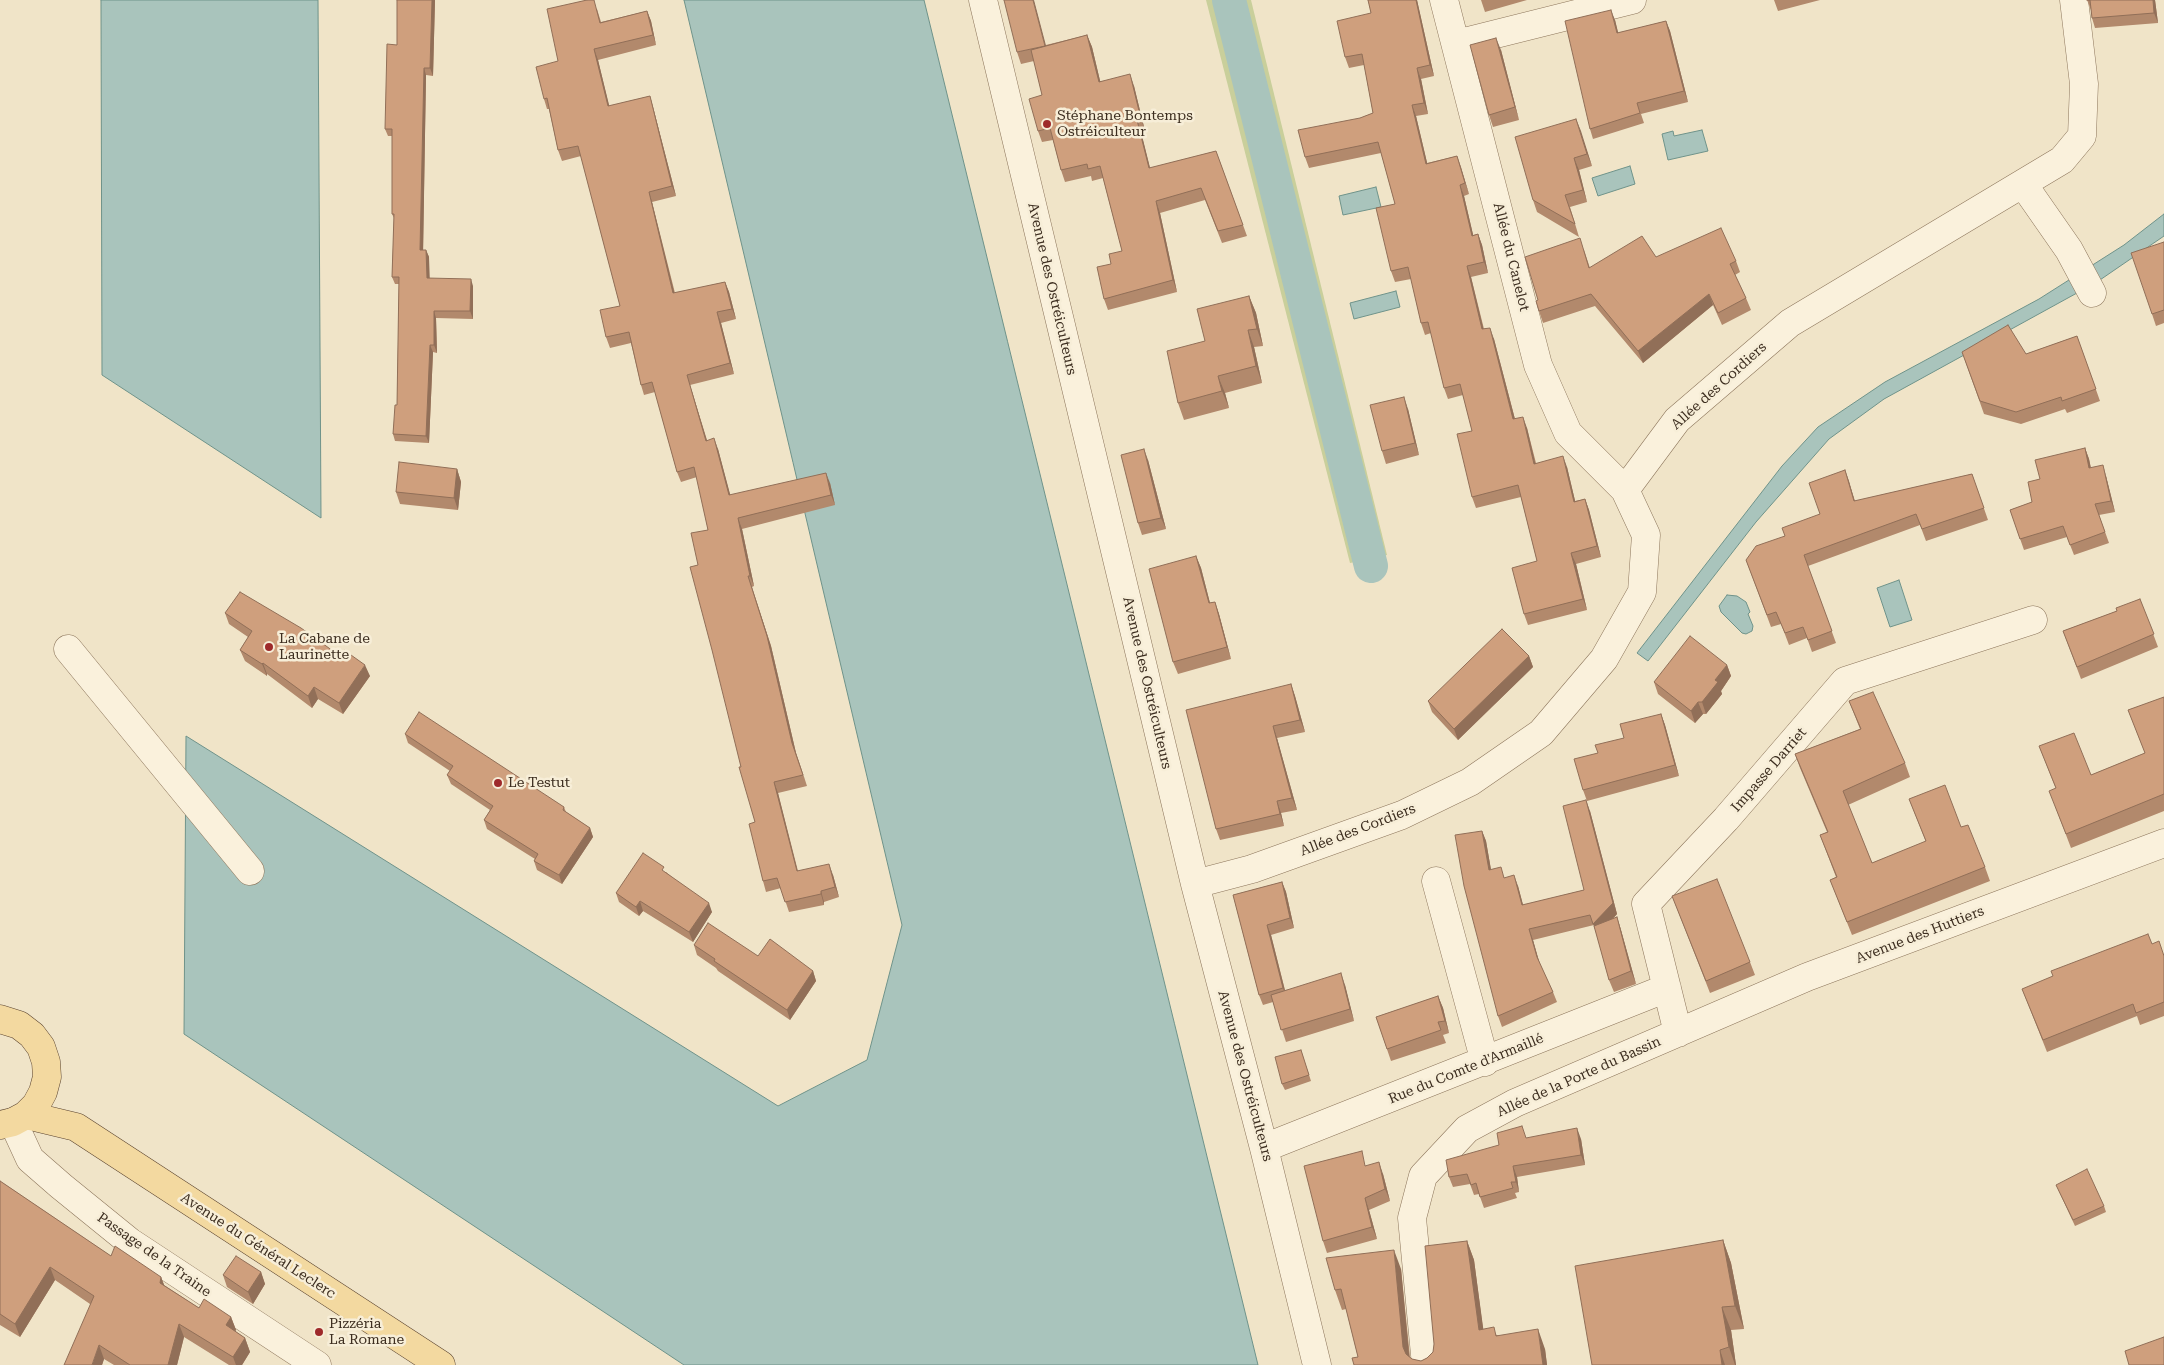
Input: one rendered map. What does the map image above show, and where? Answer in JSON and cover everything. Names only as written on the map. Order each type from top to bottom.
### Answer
[{"type":"main road","points":[[0,1019],[19,1025],[32,1035],[41,1047],[46,1062],[47,1077],[43,1092],[36,1105],[13,1121]]},
{"type":"main road","name":"Avenue du Général Leclerc","points":[[47,1077],[76,1127],[441,1365]]},
{"type":"main road","name":"Avenue du Général Leclerc","points":[[13,1121],[76,1127]]},
{"type":"street","name":"Avenue des Ostréiculteurs","points":[[983,0],[1195,884],[1264,1148],[1317,1365]]},
{"type":"street","name":"Allée du Canelot","points":[[1444,0],[1538,365],[1568,433],[1625,490]]},
{"type":"street","points":[[1456,44],[1632,0]]},
{"type":"street","name":"Allée des Cordiers","points":[[1195,884],[1252,868],[1402,815],[1470,782],[1541,733],[1604,659],[1642,592],[1646,535],[1625,490],[1677,420],[1790,323],[2062,160],[2082,136],[2084,84],[2074,0]]},
{"type":"street","points":[[2023,184],[2069,250],[2092,293]]},
{"type":"street","name":"Impasse Darriet","points":[[1678,1033],[1646,904],[1726,819],[1845,681],[2033,620]]},
{"type":"street","points":[[68,649],[250,871]]},
{"type":"street","name":"Avenue des Huttiers","points":[[1678,1033],[1807,977],[2164,843]]},
{"type":"street","points":[[1436,881],[1485,1062]]},
{"type":"street","name":"Rue du Comte d'Armaillé","points":[[1264,1148],[1485,1062],[1667,988]]},
{"type":"street","name":"Allée de la Porte du Bassin","points":[[1426,1365],[1412,1218],[1423,1176],[1467,1129],[1514,1103],[1678,1033]]},
{"type":"street","name":"Passage de la Traine","points":[[13,1121],[30,1159],[130,1242],[317,1365]]},
{"type":"green space","points":[[1206,0],[1251,0],[1387,555],[1350,563]]},
{"type":"water","points":[[101,0],[318,0],[321,518],[102,375]]},
{"type":"water","points":[[684,0],[924,0],[1258,1365],[684,1365],[184,1034],[186,736],[778,1106],[867,1060],[902,925]]},
{"type":"water","points":[[1702,130],[1708,151],[1668,160],[1662,134],[1673,131],[1674,136]]},
{"type":"water","points":[[1630,166],[1635,184],[1598,196],[1592,178]]},
{"type":"water","points":[[1376,187],[1381,207],[1343,215],[1339,196]]},
{"type":"water","points":[[2164,214],[2164,236],[2097,282],[1884,399],[1829,439],[1756,522],[1648,661],[1637,653],[1782,466],[1818,427],[1885,382],[2039,299],[2124,245]]},
{"type":"water","points":[[1396,291],[1400,307],[1354,319],[1350,303]]},
{"type":"water","points":[[1899,580],[1912,620],[1890,627],[1877,588]]},
{"type":"water","points":[[1727,595],[1737,596],[1746,602],[1753,626],[1752,631],[1746,634],[1742,633],[1721,612],[1719,606]]},
{"type":"building","points":[[397,0],[432,0],[430,68],[424,68],[420,250],[426,250],[427,278],[471,279],[470,311],[434,311],[434,345],[430,345],[426,436],[393,434],[395,405],[397,405],[399,277],[392,277],[394,214],[392,214],[392,129],[385,129],[387,44],[397,45]]},
{"type":"building","points":[[594,0],[600,23],[647,11],[653,35],[594,49],[608,106],[650,96],[672,186],[649,192],[673,293],[725,282],[732,309],[717,312],[730,363],[687,375],[706,441],[714,438],[729,495],[826,473],[831,495],[738,518],[750,576],[748,576],[767,636],[792,743],[803,775],[774,782],[797,871],[829,864],[835,887],[821,891],[821,894],[785,902],[777,878],[763,881],[749,824],[755,822],[739,767],[741,767],[690,567],[698,565],[691,533],[708,530],[694,467],[677,472],[652,382],[641,385],[629,332],[606,337],[600,310],[620,306],[578,146],[558,150],[547,98],[544,99],[536,67],[558,61],[547,9]]},
{"type":"building","points":[[1004,0],[1033,0],[1045,46],[1017,52]]},
{"type":"building","points":[[1368,0],[1416,0],[1430,65],[1417,68],[1424,103],[1412,105],[1426,164],[1457,156],[1465,183],[1460,185],[1472,236],[1478,234],[1484,262],[1467,266],[1482,329],[1490,328],[1513,419],[1523,417],[1534,464],[1563,456],[1574,502],[1585,499],[1597,546],[1571,553],[1583,599],[1524,614],[1512,568],[1537,561],[1518,485],[1472,497],[1457,434],[1472,431],[1460,384],[1444,388],[1428,322],[1421,323],[1408,267],[1391,271],[1376,208],[1395,204],[1378,142],[1305,157],[1298,130],[1360,118],[1373,113],[1362,54],[1345,57],[1337,21],[1371,13]]},
{"type":"building","points":[[2090,0],[2153,0],[2154,13],[2092,18]]},
{"type":"building","points":[[1611,10],[1617,33],[1666,21],[1684,91],[1637,103],[1640,113],[1590,129],[1565,21]]},
{"type":"building","points":[[1087,35],[1099,82],[1130,74],[1141,119],[1137,120],[1149,168],[1216,151],[1243,225],[1218,231],[1201,188],[1156,201],[1173,280],[1104,299],[1097,267],[1111,264],[1109,254],[1122,251],[1100,166],[1088,169],[1087,164],[1061,170],[1050,128],[1038,131],[1029,99],[1042,95],[1031,50]]},
{"type":"building","points":[[1496,38],[1515,107],[1489,115],[1470,45]]},
{"type":"building","points":[[1576,119],[1587,154],[1574,158],[1583,190],[1565,195],[1575,224],[1533,200],[1515,137]]},
{"type":"building","points":[[1721,228],[1736,261],[1730,264],[1746,298],[1718,313],[1709,294],[1638,351],[1591,294],[1539,311],[1536,301],[1538,300],[1525,257],[1580,238],[1589,268],[1642,236],[1656,257]]},
{"type":"building","points":[[2164,242],[2164,310],[2152,314],[2131,253]]},
{"type":"building","points":[[1249,296],[1257,329],[1248,330],[1256,366],[1218,376],[1222,391],[1178,403],[1167,351],[1205,341],[1197,309]]},
{"type":"building","points":[[2008,325],[2026,354],[2077,336],[2096,389],[2062,401],[2061,397],[2016,412],[1980,401],[1962,352]]},
{"type":"building","points":[[1404,397],[1415,443],[1382,451],[1370,405]]},
{"type":"building","points":[[2085,448],[2089,468],[2103,465],[2111,501],[2095,504],[2105,532],[2070,545],[2063,526],[2020,539],[2010,510],[2032,502],[2028,482],[2040,479],[2035,460]]},
{"type":"building","points":[[1144,449],[1161,518],[1138,523],[1121,455]]},
{"type":"building","points":[[399,462],[457,469],[454,498],[396,492]]},
{"type":"building","points":[[1845,470],[1854,501],[1972,474],[1984,508],[1922,529],[1916,514],[1804,555],[1832,631],[1808,640],[1803,627],[1785,633],[1776,612],[1767,615],[1746,560],[1756,546],[1785,536],[1782,528],[1820,514],[1809,483]]},
{"type":"building","points":[[1196,556],[1209,603],[1215,602],[1227,647],[1173,662],[1149,569]]},
{"type":"building","points":[[240,592],[301,628],[340,656],[344,650],[365,665],[339,703],[314,687],[308,696],[263,663],[240,650],[252,631],[225,613]]},
{"type":"building","points":[[2140,599],[2154,634],[2077,667],[2063,631],[2117,611],[2116,608]]},
{"type":"building","points":[[1502,629],[1529,656],[1454,729],[1428,701]]},
{"type":"building","points":[[1690,636],[1727,665],[1715,680],[1718,682],[1702,702],[1698,702],[1691,711],[1654,682]]},
{"type":"building","points":[[1291,684],[1300,720],[1273,726],[1292,798],[1277,801],[1280,814],[1216,829],[1186,710]]},
{"type":"building","points":[[1873,692],[1905,763],[1843,791],[1872,863],[1926,841],[1909,799],[1945,785],[1961,827],[1968,825],[1985,867],[1847,922],[1830,880],[1837,877],[1820,835],[1828,832],[1795,754],[1861,729],[1849,701]]},
{"type":"building","points":[[2164,697],[2164,794],[2066,834],[2049,791],[2056,788],[2039,746],[2074,733],[2091,775],[2145,753],[2128,710]]},
{"type":"building","points":[[419,712],[564,807],[563,810],[590,828],[559,875],[534,861],[538,854],[484,820],[493,806],[447,775],[453,766],[405,734]]},
{"type":"building","points":[[1661,714],[1675,765],[1583,790],[1574,759],[1598,753],[1595,745],[1624,738],[1620,724]]},
{"type":"building","points":[[1586,800],[1613,903],[1593,924],[1590,915],[1529,929],[1537,957],[1553,992],[1498,1016],[1464,886],[1455,835],[1482,831],[1489,870],[1501,867],[1504,878],[1514,875],[1522,905],[1584,890],[1563,806]]},
{"type":"building","points":[[643,853],[664,867],[662,870],[709,903],[689,932],[640,901],[636,907],[616,893]]},
{"type":"building","points":[[1717,879],[1750,962],[1706,981],[1672,896]]},
{"type":"building","points":[[1282,882],[1290,918],[1267,925],[1283,988],[1259,995],[1233,895]]},
{"type":"building","points":[[1617,917],[1631,971],[1609,980],[1594,926]]},
{"type":"building","points":[[708,923],[758,956],[770,939],[813,971],[787,1010],[714,961],[715,959],[694,945]]},
{"type":"building","points":[[2148,934],[2152,944],[2159,941],[2164,956],[2164,1002],[2136,1013],[2133,1004],[2043,1040],[2022,989],[2053,976],[2051,971]]},
{"type":"building","points":[[1341,973],[1350,1009],[1281,1030],[1271,995]]},
{"type":"building","points":[[1438,996],[1445,1021],[1438,1022],[1441,1030],[1387,1049],[1376,1017]]},
{"type":"building","points":[[1301,1050],[1309,1075],[1282,1084],[1275,1057]]},
{"type":"building","points":[[1522,1126],[1526,1138],[1577,1128],[1581,1155],[1513,1166],[1516,1182],[1511,1182],[1513,1188],[1480,1197],[1476,1183],[1471,1185],[1467,1174],[1449,1177],[1446,1160],[1499,1145],[1497,1133]]},
{"type":"building","points":[[1362,1151],[1365,1166],[1379,1162],[1385,1189],[1365,1198],[1372,1227],[1323,1241],[1304,1166]]},
{"type":"building","points":[[2087,1169],[2104,1206],[2073,1220],[2056,1185]]},
{"type":"building","points":[[0,1181],[111,1256],[115,1246],[161,1277],[160,1283],[199,1308],[204,1299],[231,1317],[226,1325],[245,1338],[233,1357],[179,1324],[168,1365],[130,1365],[99,1345],[92,1365],[64,1365],[94,1296],[50,1267],[15,1324],[0,1314]]},
{"type":"building","points":[[1723,1240],[1735,1306],[1722,1307],[1729,1347],[1720,1350],[1722,1365],[1592,1365],[1575,1266]]},
{"type":"building","points":[[1467,1241],[1479,1330],[1494,1327],[1496,1336],[1538,1329],[1543,1365],[1354,1365],[1352,1358],[1358,1357],[1341,1289],[1335,1290],[1326,1258],[1394,1250],[1403,1347],[1406,1354],[1412,1359],[1421,1361],[1433,1352],[1434,1344],[1425,1246]]},
{"type":"building","points":[[236,1256],[261,1272],[248,1292],[223,1275]]},
{"type":"building","points":[[2164,1337],[2164,1365],[2129,1365],[2125,1351]]},
{"type":"waterway","points":[[1229,0],[1371,566]]},
{"type":"place","name":"Stéphane Bontemps Ostréiculteur","points":[[1047,124]]},
{"type":"place","name":"La Cabane de Laurinette","points":[[269,647]]},
{"type":"place","name":"Le Testut","points":[[498,783]]},
{"type":"place","name":"Pizzéria La Romane","points":[[319,1332]]}]
